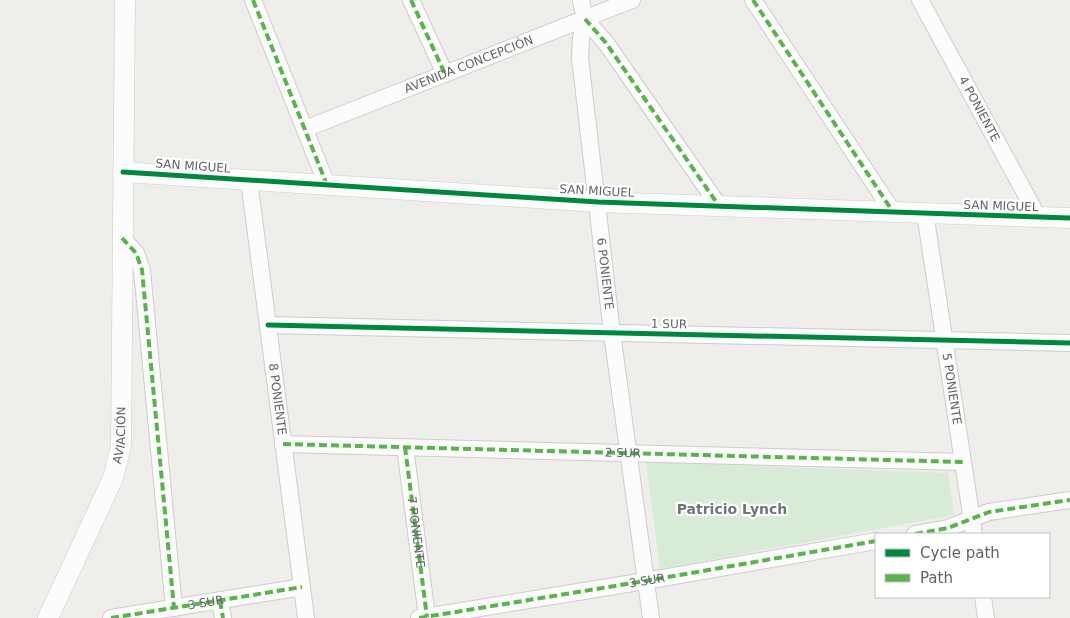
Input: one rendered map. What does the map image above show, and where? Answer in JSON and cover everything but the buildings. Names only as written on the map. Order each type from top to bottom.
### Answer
[{"type":"street","name":"AVIACIÓN","points":[[48,618],[113,478],[118,461],[122,430],[125,0]]},
{"type":"street","points":[[253,0],[327,185]]},
{"type":"street","points":[[411,0],[444,74]]},
{"type":"street","name":"6 PONIENTE","points":[[581,0],[585,19],[580,38],[580,58],[612,333],[651,618]]},
{"type":"street","name":"AVENIDA CONCEPCIÓN","points":[[305,129],[632,0]]},
{"type":"street","points":[[753,0],[893,212]]},
{"type":"street","name":"4 PONIENTE","points":[[920,0],[1038,217]]},
{"type":"street","points":[[585,19],[606,42],[719,206]]},
{"type":"street","name":"SAN MIGUEL","points":[[123,172],[598,202],[1070,218]]},
{"type":"street","name":"8 PONIENTE","points":[[249,180],[306,618]]},
{"type":"street","name":"5 PONIENTE","points":[[925,213],[972,527]]},
{"type":"street","points":[[122,238],[136,253],[142,270],[174,608]]},
{"type":"street","name":"1 SUR","points":[[268,326],[1070,343]]},
{"type":"street","name":"2 SUR","points":[[283,444],[963,462]]},
{"type":"street","name":"7 PONIENTE","points":[[405,447],[423,617]]},
{"type":"street","points":[[920,533],[948,528],[972,527],[989,512],[1070,500]]},
{"type":"street","name":"3 SUR","points":[[423,617],[875,541]]},
{"type":"street","name":"3 SUR","points":[[111,618],[302,587]]},
{"type":"street","points":[[983,598],[986,618]]},
{"type":"street","points":[[220,600],[223,618]]},
{"type":"green space","points":[[646,462],[948,473],[954,515],[660,569]]},
{"type":"marked path","points":[[253,0],[327,185]]},
{"type":"marked path","points":[[411,0],[445,74]]},
{"type":"marked path","points":[[753,0],[893,212]]},
{"type":"marked path","points":[[585,19],[606,43],[719,206]]},
{"type":"marked path","points":[[122,238],[136,253],[142,270],[174,608]]},
{"type":"marked path","points":[[283,444],[963,462]]},
{"type":"marked path","points":[[405,447],[427,617]]},
{"type":"marked path","points":[[920,533],[948,528],[989,512],[1070,500]]},
{"type":"marked path","points":[[419,618],[875,541]]},
{"type":"marked path","points":[[111,618],[302,587]]},
{"type":"marked path","points":[[220,601],[223,618]]},
{"type":"cycle path","points":[[123,172],[598,202],[1070,218]]},
{"type":"cycle path","points":[[268,325],[1070,343]]},
{"type":"district","name":"Patricio Lynch","points":[[732,509]]}]
